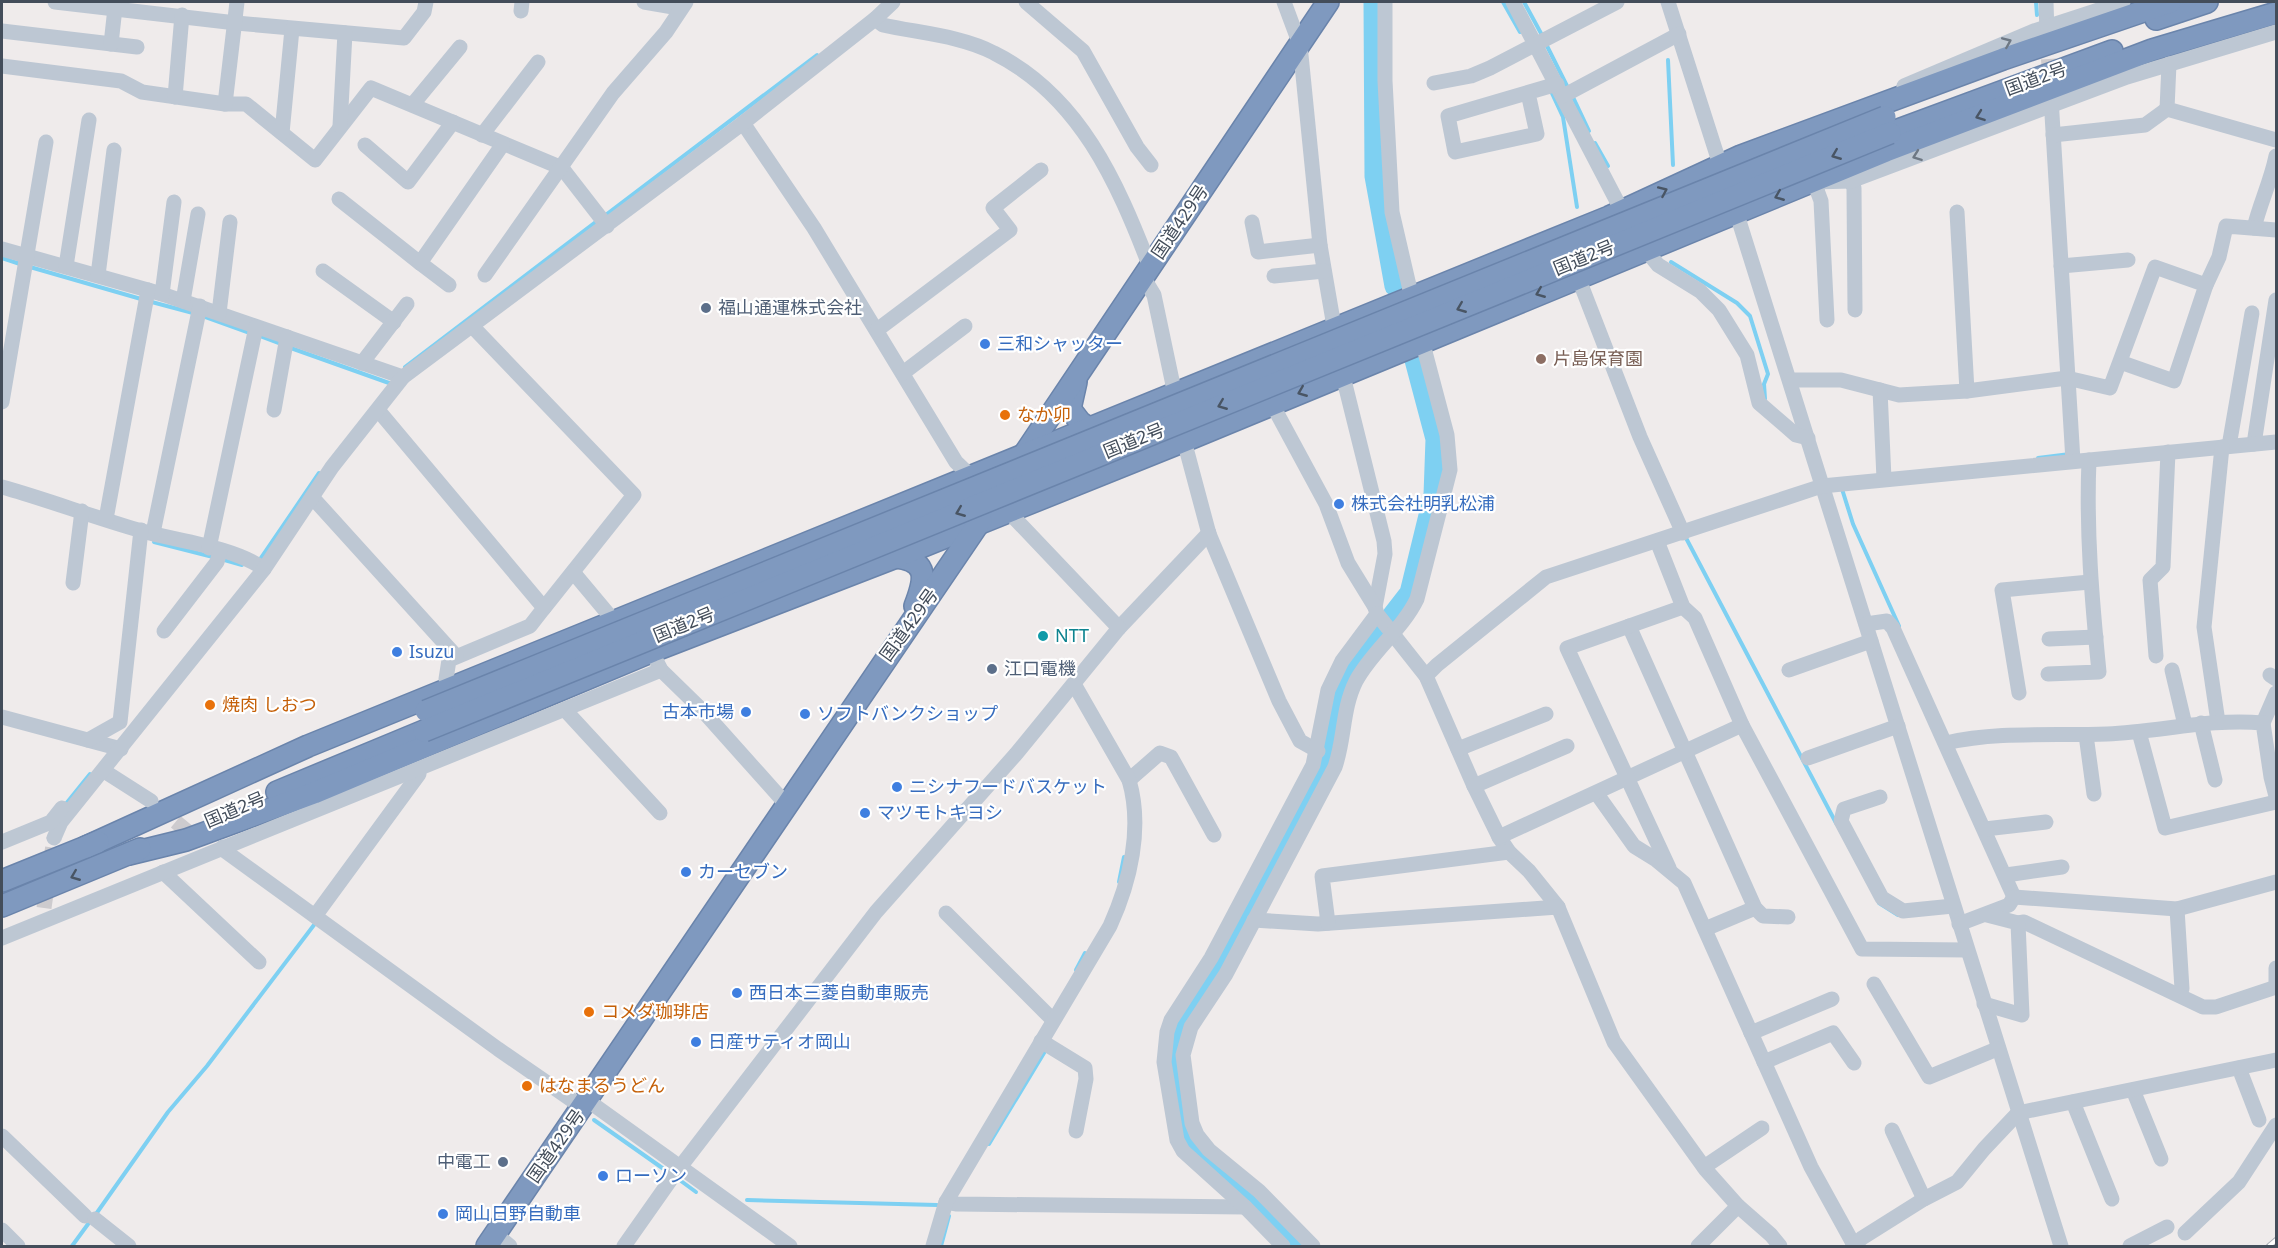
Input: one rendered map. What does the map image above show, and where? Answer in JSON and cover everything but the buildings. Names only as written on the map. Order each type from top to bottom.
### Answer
[{"type":"highway","name":"国道429号","points":[[497,1242],[585,1104],[786,804],[910,624],[1000,505],[1022,456],[1061,397],[1077,378],[1328,2]]},
{"type":"highway","points":[[129,854],[186,840],[657,661],[831,582],[896,557],[1000,505],[1184,441],[1422,341],[1814,182],[1886,151],[2141,25],[2170,2]]},
{"type":"highway","name":"国道2号","points":[[2,881],[86,847],[425,721],[1888,125],[2039,58],[2207,2]]},
{"type":"highway","name":"国道2号","points":[[2141,25],[2277,4]]},
{"type":"highway","points":[[86,847],[276,760],[1609,217],[1621,209],[1742,156],[2141,25],[2277,13]]},
{"type":"highway","points":[[1077,378],[1070,409],[1080,423],[1090,429]]},
{"type":"highway","points":[[943,489],[958,485],[970,487],[1000,505]]},
{"type":"highway","points":[[896,557],[909,559],[918,566],[922,574],[923,584],[910,624]]},
{"type":"highway","name":"国道2号","points":[[2,906],[129,854],[425,721]]},
{"type":"street","points":[[55,2],[92,4],[292,29],[404,38],[424,12],[426,2]]},
{"type":"street","points":[[225,104],[237,2]]},
{"type":"street","points":[[485,275],[613,93],[666,32],[680,4],[644,2]]},
{"type":"street","points":[[2,842],[51,822],[104,771],[378,410],[398,375],[472,326],[603,221],[743,123],[875,19],[893,2]]},
{"type":"street","points":[[1026,2],[1083,51],[1137,147],[1151,165]]},
{"type":"street","points":[[1284,2],[1300,45],[1320,245],[1342,375],[1384,541],[1383,621],[1365,668],[1349,697],[1324,761],[1254,920],[1226,974],[1191,1027],[1182,1055],[1192,1123],[1209,1150],[1259,1191],[1313,1246]]},
{"type":"street","points":[[1283,1246],[1245,1207],[1183,1151],[1177,1140],[1164,1062],[1167,1032],[1171,1020],[1211,958],[1324,761],[1328,690],[1342,662],[1383,621],[1410,615],[1417,599],[1450,470],[1447,435],[1422,341],[1390,201],[1385,81],[1385,2]]},
{"type":"street","points":[[1513,2],[1536,42],[1621,209]]},
{"type":"street","points":[[1434,82],[1472,76],[1617,2]]},
{"type":"street","points":[[1668,2],[1790,380],[1997,1049],[2061,1246]]},
{"type":"street","points":[[2046,2],[2047,31]]},
{"type":"street","points":[[111,44],[115,8]]},
{"type":"street","points":[[175,97],[182,15]]},
{"type":"street","points":[[875,19],[883,25],[974,45],[994,53],[1026,73],[1058,99],[1089,136],[1106,164],[1154,296],[1184,441],[1209,533],[1279,701],[1300,741],[1324,761]]},
{"type":"street","points":[[1742,156],[1810,124],[2047,31],[2141,25]]},
{"type":"street","points":[[282,133],[292,29]]},
{"type":"street","points":[[2,31],[137,47]]},
{"type":"street","points":[[1827,320],[1821,201],[1814,182],[1851,181],[2051,102],[2277,32]]},
{"type":"street","points":[[340,126],[345,33]]},
{"type":"street","points":[[1528,93],[1537,134],[1455,152],[1448,116],[1528,93],[1560,89],[1679,34]]},
{"type":"street","points":[[413,105],[460,47]]},
{"type":"street","points":[[482,135],[538,62]]},
{"type":"street","points":[[2167,109],[2169,64]]},
{"type":"street","points":[[2,66],[121,81],[142,92],[225,104],[246,104],[315,160],[371,88],[562,168],[603,221]]},
{"type":"street","points":[[2051,102],[2072,456]]},
{"type":"street","points":[[2053,135],[2145,125],[2167,109]]},
{"type":"street","points":[[2167,109],[2277,140]]},
{"type":"street","points":[[66,266],[89,120]]},
{"type":"street","points":[[365,145],[408,182],[453,122]]},
{"type":"street","points":[[743,123],[814,228],[956,462],[1119,628]]},
{"type":"street","points":[[2,402],[46,142]]},
{"type":"street","points":[[420,263],[503,144]]},
{"type":"street","points":[[98,275],[114,150]]},
{"type":"street","points":[[2254,228],[2261,196],[2272,174],[2277,156]]},
{"type":"street","points":[[878,330],[1010,230],[993,208],[1041,170]]},
{"type":"street","points":[[1851,181],[1854,188],[1855,310]]},
{"type":"street","points":[[339,199],[449,285]]},
{"type":"street","points":[[106,519],[151,294],[174,201]]},
{"type":"street","points":[[1957,212],[1966,390]]},
{"type":"street","points":[[183,301],[198,214]]},
{"type":"street","points":[[219,313],[230,222]]},
{"type":"street","points":[[1252,222],[1258,252],[1320,245]]},
{"type":"street","points":[[2120,362],[2174,381],[2206,285],[2219,257],[2226,226],[2277,230]]},
{"type":"street","points":[[2,249],[26,264],[66,266],[98,275],[151,294],[183,301],[200,311],[219,313],[255,331],[286,342],[398,375]]},
{"type":"street","points":[[1646,250],[1658,265],[1700,291],[1719,310],[1747,355],[1759,404],[1796,435],[1808,438]]},
{"type":"street","points":[[2061,266],[2128,260]]},
{"type":"street","points":[[1790,380],[1841,380],[1899,395],[2067,378],[2110,388],[2155,267],[2206,285]]},
{"type":"street","points":[[323,271],[394,322]]},
{"type":"street","points":[[1274,276],[1324,271]]},
{"type":"street","points":[[1578,277],[1640,437],[1683,533]]},
{"type":"street","points":[[2255,440],[2277,300]]},
{"type":"street","points":[[362,363],[407,303]]},
{"type":"street","points":[[88,740],[120,722],[144,535],[200,311]]},
{"type":"street","points":[[2218,722],[2204,627],[2228,443],[2252,313]]},
{"type":"street","points":[[446,679],[449,660],[530,626],[575,575],[634,495],[472,326]]},
{"type":"street","points":[[903,373],[966,326]]},
{"type":"street","points":[[164,631],[217,555],[255,331]]},
{"type":"street","points":[[274,410],[286,342]]},
{"type":"street","points":[[1880,390],[1884,475]]},
{"type":"street","points":[[1272,404],[1326,504],[1348,562],[1383,621],[1426,676],[1499,837],[1509,852],[1529,871],[1558,907],[1614,1042],[1704,1167],[1738,1206],[1772,1235],[1780,1246]]},
{"type":"street","points":[[378,410],[544,608]]},
{"type":"street","points":[[1426,676],[1437,664],[1546,577],[1822,486],[1884,475],[2072,456],[2089,460],[2255,440],[2277,442]]},
{"type":"street","points":[[2156,656],[2150,580],[2163,567],[2168,452]]},
{"type":"street","points":[[2048,674],[2099,672],[2090,582],[2087,513],[2089,460]]},
{"type":"street","points":[[2,487],[81,516],[106,519],[144,535],[260,566]]},
{"type":"street","points":[[312,497],[456,656]]},
{"type":"street","points":[[73,583],[81,516]]},
{"type":"street","points":[[624,1246],[681,1166],[876,912],[1074,684],[1119,628],[1209,533]]},
{"type":"street","points":[[1657,541],[1683,607],[1695,618],[1742,725],[1862,949],[1967,950]]},
{"type":"street","points":[[812,542],[831,582]]},
{"type":"street","points":[[575,575],[614,621]]},
{"type":"street","points":[[2019,693],[2002,590],[2090,582]]},
{"type":"street","points":[[1672,873],[1567,648],[1683,607]]},
{"type":"street","points":[[1866,624],[1887,621],[1893,628],[2010,874],[2014,897],[2009,905],[1959,924]]},
{"type":"street","points":[[1629,626],[1755,908],[1763,916],[1788,917]]},
{"type":"street","points":[[2049,639],[2096,637]]},
{"type":"street","points":[[1789,670],[1871,641]]},
{"type":"street","points":[[2,938],[46,914],[163,872],[206,849],[223,847],[418,770],[435,758],[566,711],[657,661],[786,804]]},
{"type":"street","points":[[2172,670],[2185,725]]},
{"type":"street","points":[[933,1246],[952,1203],[1045,1044],[1053,1020],[1110,926],[1128,878],[1134,818],[1129,780],[1074,684]]},
{"type":"street","points":[[2277,693],[2263,723],[2271,777],[2277,796]]},
{"type":"street","points":[[566,711],[660,813]]},
{"type":"street","points":[[1458,749],[1546,714]]},
{"type":"street","points":[[2,717],[121,749]]},
{"type":"street","points":[[2201,723],[2215,780]]},
{"type":"street","points":[[1949,743],[2052,733],[2086,735],[2139,732],[2201,723],[2263,723]]},
{"type":"street","points":[[1499,837],[1597,794],[1742,725]]},
{"type":"street","points":[[1808,758],[1898,726]]},
{"type":"street","points":[[2139,732],[2165,828],[2277,802]]},
{"type":"street","points":[[2086,735],[2094,794]]},
{"type":"street","points":[[1474,786],[1567,746]]},
{"type":"street","points":[[1129,780],[1160,753],[1171,757],[1214,835]]},
{"type":"street","points":[[317,918],[419,774],[418,770]]},
{"type":"street","points":[[104,771],[151,801]]},
{"type":"street","points":[[1597,794],[1634,846],[1684,883],[1811,1167],[1854,1246],[1862,1238],[1924,1199],[1957,1182],[2018,1113],[2277,1060]]},
{"type":"street","points":[[1880,797],[1844,809],[1840,821],[1881,898],[1903,911],[1953,906]]},
{"type":"street","points":[[54,838],[70,806]]},
{"type":"street","points":[[1988,828],[2046,822]]},
{"type":"street","points":[[223,847],[225,851],[317,918],[585,1104],[681,1166],[790,1246]]},
{"type":"street","points":[[1328,923],[1322,876],[1509,852]]},
{"type":"street","points":[[2010,874],[2062,867]]},
{"type":"street","points":[[163,872],[259,962]]},
{"type":"street","points":[[2014,897],[2177,909],[2277,882]]},
{"type":"street","points":[[1254,920],[1328,923],[1558,907]]},
{"type":"street","points":[[1705,929],[1755,908]]},
{"type":"street","points":[[2177,909],[2182,989]]},
{"type":"street","points":[[946,913],[1053,1020]]},
{"type":"street","points":[[1987,915],[2018,923],[2024,922],[2203,1007],[2216,1007],[2276,980]]},
{"type":"street","points":[[1984,1004],[2022,1015],[2018,923]]},
{"type":"street","points":[[1874,984],[1929,1077],[1997,1049]]},
{"type":"street","points":[[1751,1033],[1832,999]]},
{"type":"street","points":[[1764,1062],[1833,1033],[1854,1063]]},
{"type":"street","points":[[1045,1044],[1085,1068],[1086,1079],[1076,1131]]},
{"type":"street","points":[[2239,1068],[2259,1120]]},
{"type":"street","points":[[2133,1090],[2161,1160]]},
{"type":"street","points":[[2073,1102],[2112,1199]]},
{"type":"street","points":[[2185,1233],[2239,1182],[2277,1125]]},
{"type":"street","points":[[1704,1167],[1762,1128]]},
{"type":"street","points":[[1892,1130],[1924,1199]]},
{"type":"street","points":[[2,1136],[90,1217],[129,1246]]},
{"type":"street","points":[[952,1203],[1245,1207]]},
{"type":"street","points":[[1698,1246],[1738,1206]]},
{"type":"street","points":[[2138,1245],[2167,1227]]},
{"type":"street","points":[[2,1230],[18,1246]]},
{"type":"waterway","points":[[1374,2],[1375,176],[1395,286]]},
{"type":"waterway","points":[[1503,2],[1520,32]]},
{"type":"waterway","points":[[1524,2],[1543,37]]},
{"type":"waterway","points":[[2036,2],[2037,15]]},
{"type":"waterway","points":[[1546,44],[1568,88]]},
{"type":"waterway","points":[[603,217],[817,55]]},
{"type":"waterway","points":[[1668,60],[1673,165]]},
{"type":"waterway","points":[[1550,89],[1563,117],[1577,207]]},
{"type":"waterway","points":[[1572,95],[1589,131]]},
{"type":"waterway","points":[[1595,143],[1608,166]]},
{"type":"waterway","points":[[405,367],[597,221]]},
{"type":"waterway","points":[[2,258],[20,264]]},
{"type":"waterway","points":[[1671,262],[1737,303],[1750,316],[1768,374],[1764,384],[1765,399]]},
{"type":"waterway","points":[[30,267],[141,299]]},
{"type":"waterway","points":[[148,301],[193,313]]},
{"type":"waterway","points":[[200,315],[250,333]]},
{"type":"waterway","points":[[257,335],[281,344]]},
{"type":"waterway","points":[[288,347],[389,383]]},
{"type":"waterway","points":[[1299,1246],[1188,1139],[1182,1117],[1174,1050],[1178,1030],[1226,957],[1328,759],[1340,688],[1348,673],[1410,593],[1434,495],[1436,439],[1415,360]]},
{"type":"waterway","points":[[2038,458],[2070,454]]},
{"type":"waterway","points":[[259,561],[319,473]]},
{"type":"waterway","points":[[1842,489],[1853,524],[1899,626]]},
{"type":"waterway","points":[[1686,538],[1836,823]]},
{"type":"waterway","points":[[154,542],[213,557]]},
{"type":"waterway","points":[[221,559],[242,565]]},
{"type":"waterway","points":[[65,805],[90,774]]},
{"type":"waterway","points":[[1119,882],[1124,857]]},
{"type":"waterway","points":[[1879,903],[1898,915]]},
{"type":"waterway","points":[[96,1214],[168,1112],[207,1066],[317,921]]},
{"type":"waterway","points":[[1076,970],[1085,953]]},
{"type":"waterway","points":[[989,1144],[1047,1048]]},
{"type":"waterway","points":[[594,1120],[668,1172]]},
{"type":"waterway","points":[[681,1181],[696,1192]]},
{"type":"waterway","points":[[747,1200],[937,1205]]},
{"type":"waterway","points":[[941,1246],[949,1216]]},
{"type":"waterway","points":[[72,1246],[91,1220]]},
{"type":"tunnel","points":[[2047,36],[2050,82]]},
{"type":"tunnel","points":[[158,807],[199,841]]},
{"type":"tunnel","points":[[44,908],[54,838]]},
{"type":"railway","points":[[2269,1246],[2276,1240]]},
{"type":"place","name":"福山通運株式会社","points":[[706,308]]},
{"type":"place","name":"三和シャッター","points":[[985,344]]},
{"type":"place","name":"片島保育園","points":[[1541,359]]},
{"type":"place","name":"なか卯","points":[[1005,415]]},
{"type":"place","name":"株式会社明乳松浦","points":[[1339,504]]},
{"type":"place","name":"NTT","points":[[1043,636]]},
{"type":"place","name":"Isuzu","points":[[397,652]]},
{"type":"place","name":"江口電機","points":[[992,669]]},
{"type":"place","name":"焼肉 しおつ","points":[[210,705]]},
{"type":"place","name":"古本市場","points":[[746,712]]},
{"type":"place","name":"ソフトバンクショップ","points":[[805,714]]},
{"type":"place","name":"ニシナフードバスケット","points":[[897,787]]},
{"type":"place","name":"マツモトキヨシ","points":[[865,813]]},
{"type":"place","name":"カーセブン","points":[[686,872]]},
{"type":"place","name":"西日本三菱自動車販売","points":[[737,993]]},
{"type":"place","name":"コメダ珈琲店","points":[[589,1012]]},
{"type":"place","name":"日産サティオ岡山","points":[[696,1042]]},
{"type":"place","name":"はなまるうどん","points":[[527,1086]]},
{"type":"place","name":"中電工","points":[[503,1162]]},
{"type":"place","name":"ローソン","points":[[603,1176]]},
{"type":"place","name":"岡山日野自動車","points":[[443,1214]]}]
